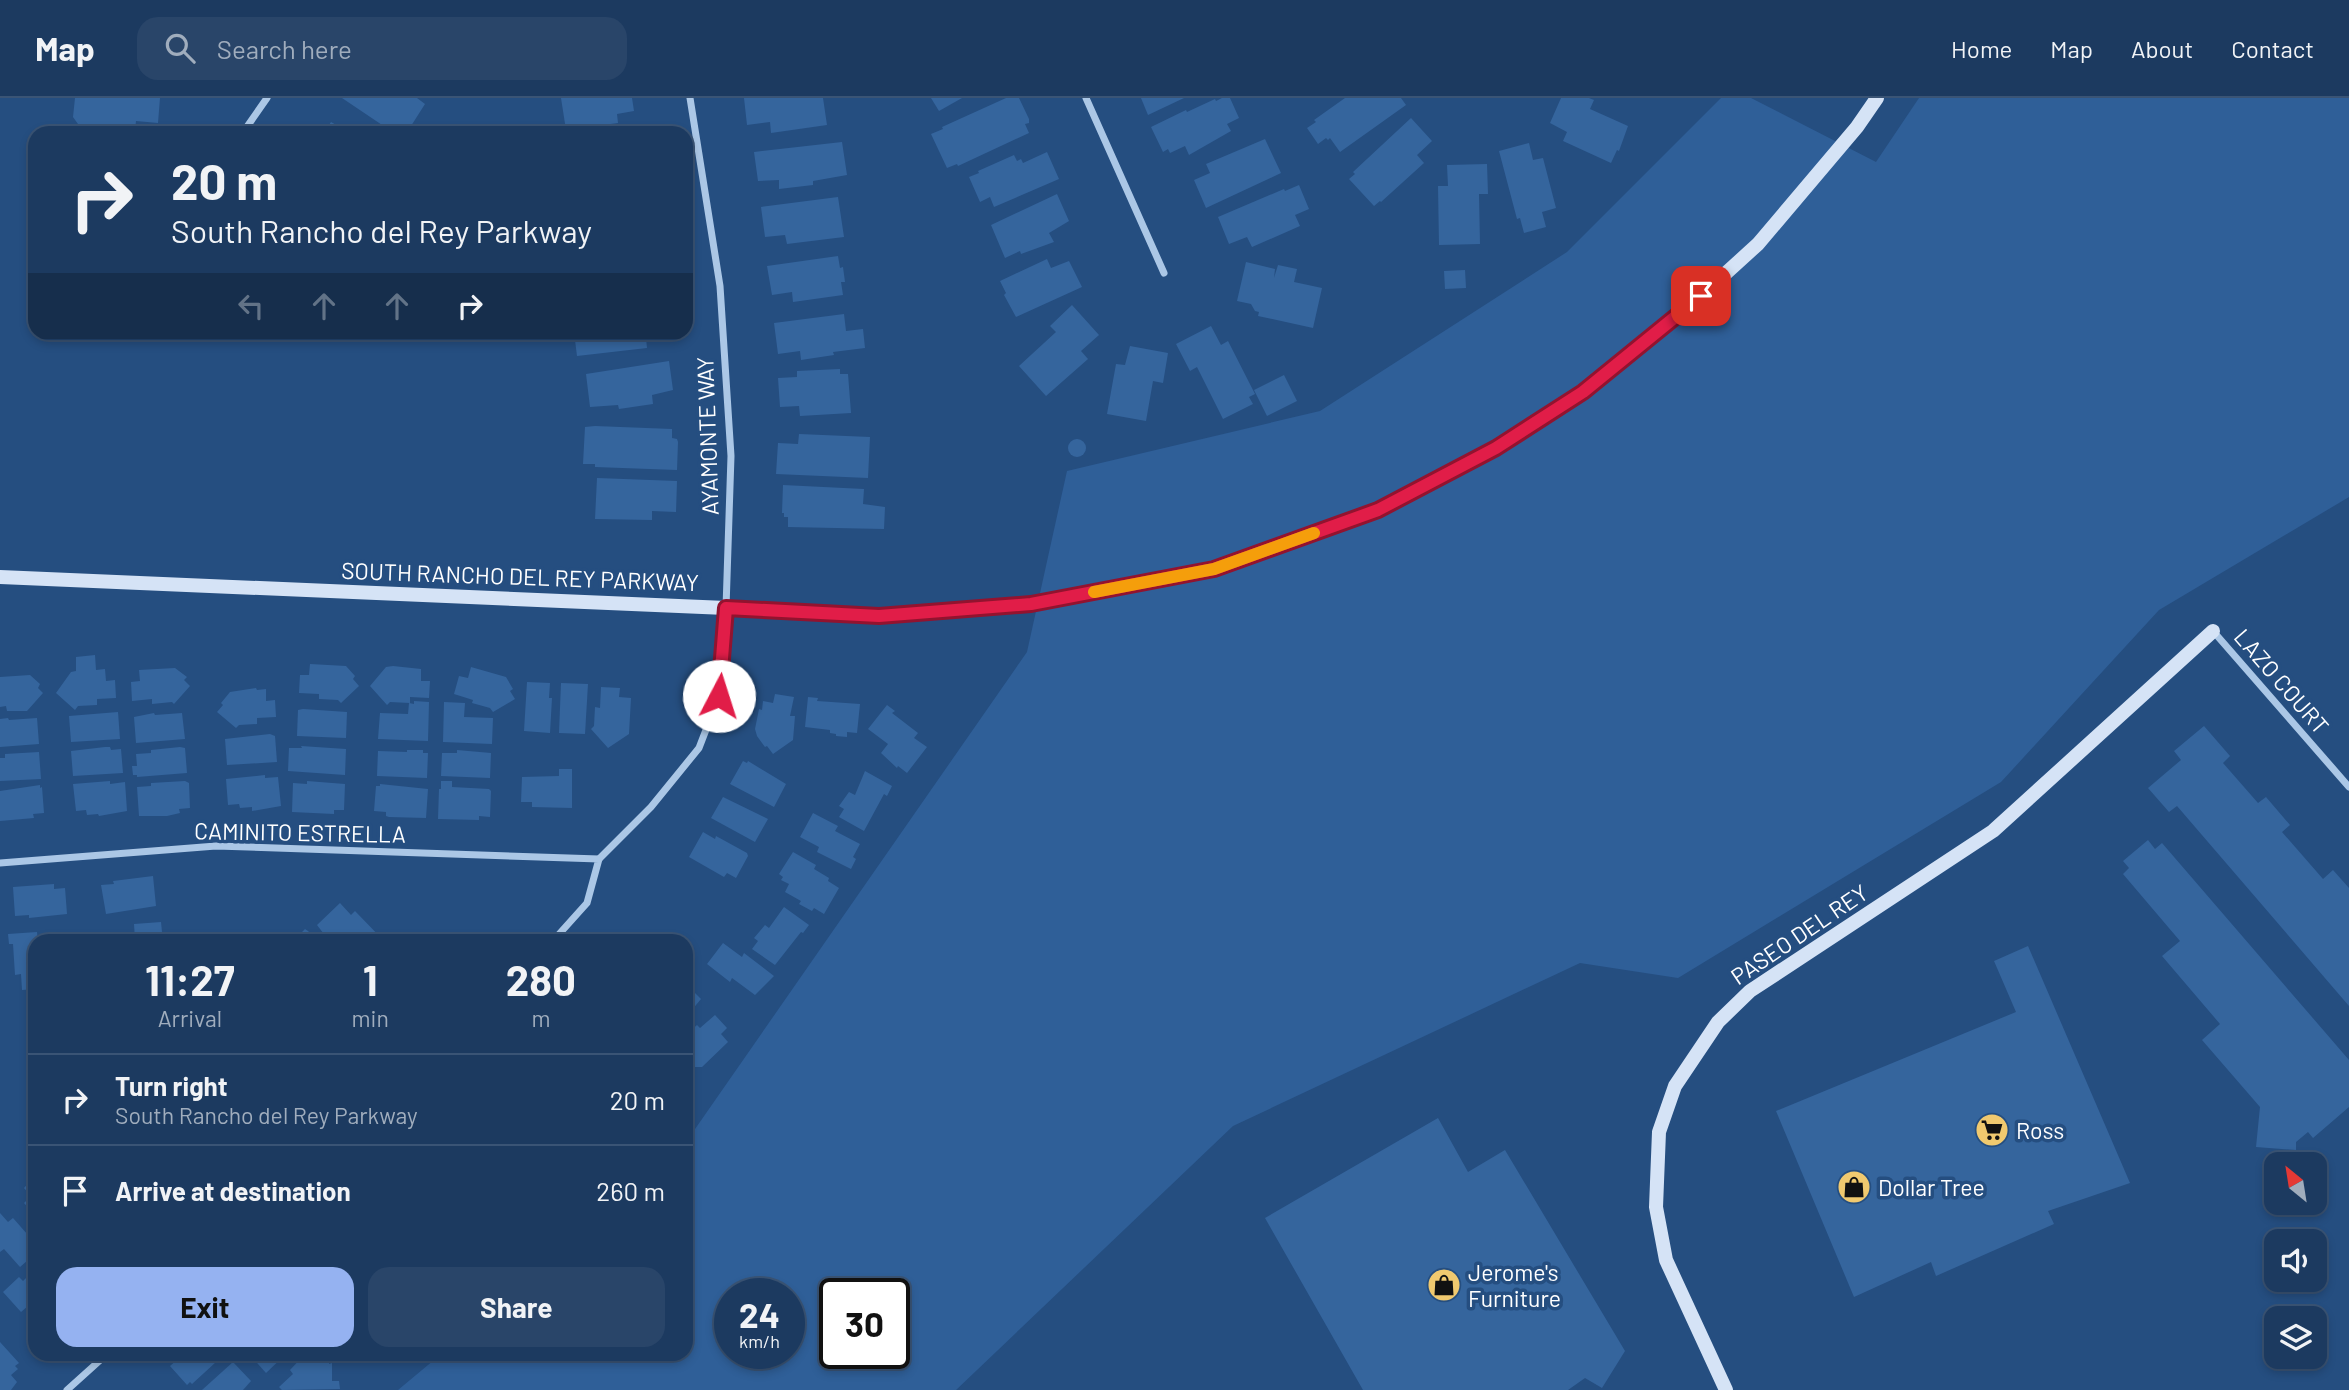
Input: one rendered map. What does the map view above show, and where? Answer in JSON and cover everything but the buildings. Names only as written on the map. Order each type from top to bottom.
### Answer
[{"type":"street","points":[[247,126],[267,98]]},
{"type":"street","name":"AYAMONTE WAY","points":[[690,98],[721,298],[731,456],[726,608]]},
{"type":"street","points":[[1086,98],[1164,273]]},
{"type":"street","name":"SOUTH RANCHO DEL REY PARKWAY","points":[[0,577],[879,616],[1031,604],[1214,569],[1378,510],[1496,448],[1583,392],[1681,314],[1758,244],[1857,127],[1877,98]]},
{"type":"street","points":[[559,934],[587,903],[599,859],[651,807],[699,748],[719,696],[726,608]]},
{"type":"street","name":"LAZO COURT","points":[[2213,631],[2349,787]]},
{"type":"street","name":"PASEO DEL REY","points":[[1726,1390],[1666,1260],[1656,1207],[1659,1132],[1675,1086],[1718,1022],[1750,991],[1993,831],[2213,631]]},
{"type":"street","name":"CAMINITO ESTRELLA","points":[[0,863],[216,846],[599,859]]},
{"type":"street","points":[[68,1390],[99,1361]]},
{"type":"shaded area","points":[[1721,98],[1751,98],[1876,162],[1919,98],[2349,98],[2349,497],[2159,610],[2001,782],[1678,978],[1580,963],[1233,1126],[956,1390],[398,1390],[433,1361],[693,1361],[693,1132],[1027,652],[1067,471],[1320,411],[1567,252]]},
{"type":"slow traffic","points":[[1094,592],[1214,569],[1314,533]]},
{"type":"place","name":"Ross","points":[[1992,1130]]},
{"type":"place","name":"Dollar Tree","points":[[1854,1187]]},
{"type":"place","name":"Jerome's Furniture","points":[[1444,1285]]},
{"type":"route","points":[[719,696],[726,608],[879,616],[1031,604],[1214,569],[1378,510],[1496,448],[1583,392],[1701,296]]}]
